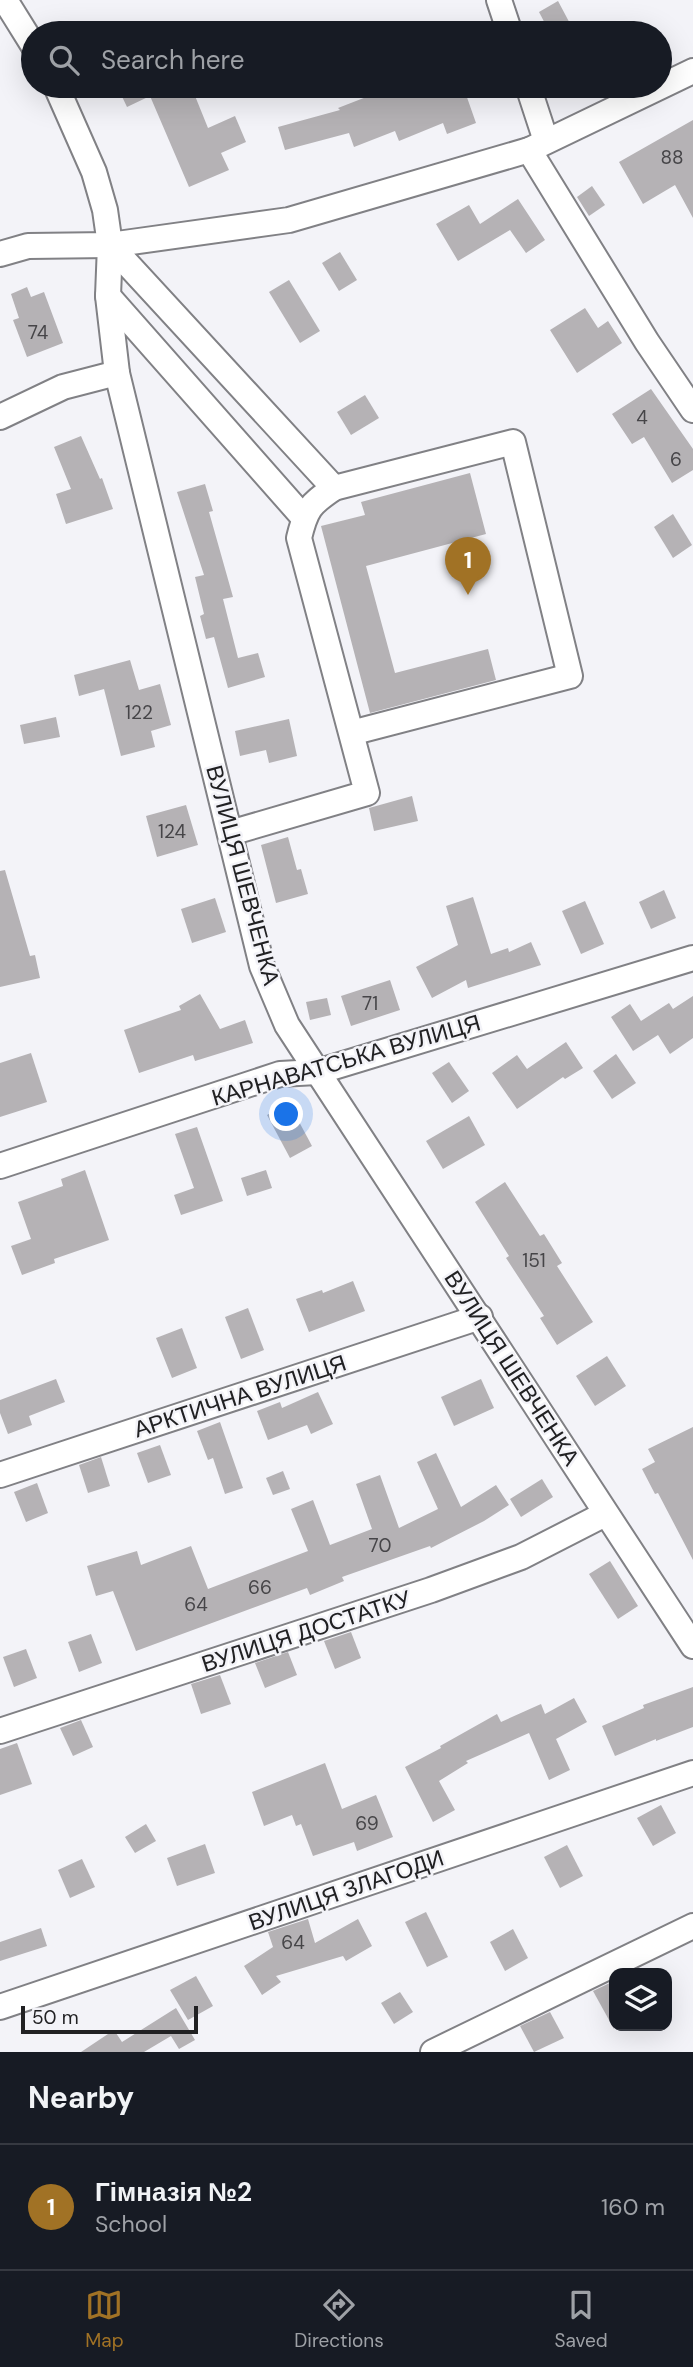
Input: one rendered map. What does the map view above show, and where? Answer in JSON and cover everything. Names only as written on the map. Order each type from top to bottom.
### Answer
[{"type":"street","points":[[5,0],[21,26]]},
{"type":"street","points":[[499,0],[506,21]]},
{"type":"street","points":[[672,81],[693,71]]},
{"type":"street","name":"ВУЛИЦЯ ШЕВЧЕНКА","points":[[61,98],[94,172],[105,210],[110,245],[108,296],[117,373],[262,966],[287,1025],[693,1646]]},
{"type":"street","points":[[530,98],[537,145],[647,342],[693,410]]},
{"type":"street","points":[[0,254],[28,246],[110,245],[289,220],[537,145],[636,98]]},
{"type":"street","points":[[110,245],[334,488]]},
{"type":"street","points":[[108,296],[304,518]]},
{"type":"street","points":[[0,417],[63,387],[117,373]]},
{"type":"street","points":[[230,834],[368,793],[351,733],[299,538],[304,518],[314,501],[334,488],[513,442],[570,676],[351,733]]},
{"type":"street","name":"КАРНАВАТСЬКА ВУЛИЦЯ","points":[[0,1166],[280,1074],[317,1072],[693,958]]},
{"type":"street","name":"АРКТИЧНА ВУЛИЦЯ","points":[[0,1475],[480,1317]]},
{"type":"street","name":"ВУЛИЦЯ ДОСТАТКУ","points":[[0,1731],[431,1590],[521,1557],[605,1514]]},
{"type":"street","name":"ВУЛИЦЯ ЗЛАГОДИ","points":[[0,2007],[693,1773]]},
{"type":"street","points":[[433,2052],[693,1926]]},
{"type":"building","points":[[558,1],[569,21],[544,21],[539,12]]},
{"type":"building","points":[[123,98],[146,98],[127,107]]},
{"type":"building","points":[[151,98],[196,98],[208,128],[235,116],[246,142],[221,153],[229,170],[189,187]]},
{"type":"building","points":[[364,98],[467,98],[476,123],[447,134],[443,123],[399,141],[395,131],[354,147],[349,133],[285,150],[278,127],[340,110],[338,108]]},
{"type":"building","points":[[693,120],[693,218],[675,185],[643,204],[619,162]]},
{"type":"building","points":[[592,186],[605,205],[589,216],[577,197]]},
{"type":"building","points":[[518,199],[545,240],[526,253],[510,230],[458,261],[436,224],[469,205],[480,224]]},
{"type":"building","points":[[340,252],[357,280],[339,291],[322,263]]},
{"type":"building","points":[[289,280],[320,331],[300,343],[269,292]]},
{"type":"building","points":[[27,287],[31,297],[44,292],[63,343],[27,357],[13,320],[19,318],[11,294]]},
{"type":"building","points":[[585,308],[598,328],[608,321],[622,343],[577,373],[550,330]]},
{"type":"building","points":[[651,389],[693,449],[693,470],[672,483],[644,437],[632,444],[612,414]]},
{"type":"building","points":[[365,395],[379,418],[351,435],[337,412]]},
{"type":"building","points":[[81,436],[100,479],[102,478],[113,509],[66,524],[56,494],[71,489],[54,447]]},
{"type":"building","points":[[470,473],[486,534],[366,566],[395,673],[488,649],[496,680],[370,713],[321,526],[365,515],[361,502]]},
{"type":"building","points":[[205,484],[213,511],[209,512],[233,597],[223,599],[238,658],[258,653],[265,677],[228,688],[214,637],[206,639],[200,616],[204,614],[195,577],[204,575],[177,492]]},
{"type":"building","points":[[673,514],[692,545],[673,558],[654,527]]},
{"type":"building","points":[[130,660],[139,690],[160,684],[171,725],[151,731],[155,747],[121,756],[104,689],[79,696],[74,675]]},
{"type":"building","points":[[56,717],[60,737],[24,744],[20,725]]},
{"type":"building","points":[[289,719],[297,756],[269,763],[266,750],[240,756],[235,731]]},
{"type":"building","points":[[412,796],[418,821],[374,831],[369,808]]},
{"type":"building","points":[[186,805],[198,845],[157,857],[146,816]]},
{"type":"building","points":[[288,837],[297,870],[301,869],[308,894],[276,903],[261,845]]},
{"type":"building","points":[[5,870],[30,956],[35,955],[40,978],[0,987],[0,871]]},
{"type":"building","points":[[664,890],[676,918],[651,929],[639,902]]},
{"type":"building","points":[[473,897],[491,954],[508,948],[509,952],[531,942],[541,965],[468,988],[466,980],[432,998],[416,967],[458,945],[446,906]]},
{"type":"building","points":[[215,898],[226,932],[192,943],[181,909]]},
{"type":"building","points":[[585,901],[604,944],[581,954],[562,911]]},
{"type":"building","points":[[390,980],[400,1010],[351,1026],[341,996]]},
{"type":"building","points":[[200,994],[220,1029],[245,1020],[253,1043],[195,1061],[193,1055],[139,1073],[124,1030],[181,1010],[179,1006]]},
{"type":"building","points":[[693,996],[693,1038],[670,1054],[658,1035],[633,1051],[611,1017],[630,1004],[641,1021],[669,1003],[673,1009]]},
{"type":"building","points":[[327,998],[331,1015],[310,1020],[306,1002]]},
{"type":"building","points":[[566,1042],[583,1068],[565,1079],[563,1077],[517,1109],[492,1073],[517,1055],[527,1069]]},
{"type":"building","points":[[31,1053],[47,1102],[0,1117],[0,1063]]},
{"type":"building","points":[[616,1054],[636,1083],[612,1099],[593,1071]]},
{"type":"building","points":[[449,1062],[469,1091],[452,1103],[432,1073]]},
{"type":"building","points":[[289,1103],[312,1146],[290,1158],[267,1115]]},
{"type":"building","points":[[469,1116],[485,1145],[443,1169],[426,1141]]},
{"type":"building","points":[[197,1127],[223,1201],[181,1215],[174,1195],[194,1188],[175,1134]]},
{"type":"building","points":[[85,1170],[109,1240],[54,1259],[55,1263],[22,1275],[11,1246],[31,1239],[18,1202],[63,1186],[61,1179]]},
{"type":"building","points":[[266,1170],[272,1188],[247,1196],[241,1178]]},
{"type":"building","points":[[505,1182],[540,1236],[544,1234],[562,1263],[557,1266],[593,1322],[557,1345],[540,1318],[544,1316],[506,1258],[509,1256],[475,1202]]},
{"type":"building","points":[[353,1281],[365,1311],[309,1332],[296,1299],[322,1290],[323,1293]]},
{"type":"building","points":[[248,1308],[264,1350],[241,1359],[225,1317]]},
{"type":"building","points":[[182,1328],[197,1368],[172,1378],[156,1338]]},
{"type":"building","points":[[607,1356],[626,1386],[595,1406],[576,1376]]},
{"type":"building","points":[[56,1379],[65,1402],[29,1416],[32,1425],[8,1434],[0,1413],[0,1400]]},
{"type":"building","points":[[481,1379],[494,1408],[454,1426],[441,1397]]},
{"type":"building","points":[[318,1392],[333,1424],[311,1434],[307,1425],[268,1440],[257,1411],[280,1402],[282,1408]]},
{"type":"building","points":[[220,1422],[243,1488],[225,1494],[213,1458],[208,1460],[197,1431]]},
{"type":"building","points":[[693,1427],[693,1560],[658,1493],[655,1494],[642,1469],[655,1462],[648,1449]]},
{"type":"building","points":[[160,1445],[171,1475],[148,1483],[137,1453]]},
{"type":"building","points":[[436,1453],[461,1507],[496,1485],[509,1505],[431,1548],[430,1546],[342,1577],[344,1581],[310,1595],[307,1588],[136,1651],[113,1591],[96,1596],[87,1566],[137,1551],[141,1565],[191,1546],[208,1589],[308,1551],[291,1509],[313,1500],[330,1545],[372,1529],[356,1484],[380,1475],[399,1528],[438,1509],[417,1462]]},
{"type":"building","points":[[101,1457],[110,1486],[88,1493],[79,1465]]},
{"type":"building","points":[[283,1471],[290,1489],[273,1495],[266,1478]]},
{"type":"building","points":[[542,1479],[553,1497],[521,1517],[510,1499]]},
{"type":"building","points":[[37,1483],[48,1513],[26,1522],[14,1492]]},
{"type":"building","points":[[610,1561],[638,1606],[618,1619],[589,1574]]},
{"type":"building","points":[[351,1632],[361,1658],[335,1669],[324,1641]]},
{"type":"building","points":[[91,1634],[102,1663],[79,1672],[68,1642]]},
{"type":"building","points":[[26,1649],[37,1678],[14,1687],[3,1657]]},
{"type":"building","points":[[288,1652],[297,1675],[265,1688],[255,1663]]},
{"type":"building","points":[[220,1675],[231,1704],[201,1714],[191,1684]]},
{"type":"building","points":[[693,1687],[693,1727],[615,1756],[602,1726],[644,1708],[643,1705]]},
{"type":"building","points":[[574,1698],[587,1722],[556,1739],[570,1770],[549,1780],[529,1733],[466,1761],[468,1763],[439,1781],[455,1810],[433,1822],[405,1767],[497,1714],[501,1722],[541,1704],[545,1714]]},
{"type":"building","points":[[81,1720],[93,1747],[73,1756],[60,1728]]},
{"type":"building","points":[[17,1743],[32,1784],[0,1795],[0,1749]]},
{"type":"building","points":[[325,1763],[342,1809],[376,1795],[393,1837],[357,1851],[354,1842],[313,1856],[301,1824],[296,1826],[292,1815],[264,1826],[252,1792]]},
{"type":"building","points":[[661,1805],[676,1833],[653,1846],[637,1818]]},
{"type":"building","points":[[146,1824],[156,1841],[135,1853],[125,1837]]},
{"type":"building","points":[[205,1844],[215,1873],[177,1886],[167,1858]]},
{"type":"building","points":[[567,1845],[583,1876],[560,1888],[544,1857]]},
{"type":"building","points":[[82,1859],[95,1887],[70,1898],[58,1870]]},
{"type":"building","points":[[426,1912],[448,1957],[427,1967],[405,1922]]},
{"type":"building","points":[[308,1919],[315,1943],[358,1919],[372,1946],[346,1961],[343,1956],[276,1976],[281,1982],[262,1995],[244,1966],[273,1947],[268,1932]]},
{"type":"building","points":[[41,1928],[47,1946],[0,1961],[0,1942]]},
{"type":"building","points":[[513,1929],[528,1958],[505,1971],[490,1942]]},
{"type":"building","points":[[196,1976],[213,2006],[188,2020],[170,1990]]},
{"type":"building","points":[[609,1983],[609,2020],[593,1991]]},
{"type":"building","points":[[400,1992],[413,2012],[394,2024],[381,2003]]},
{"type":"building","points":[[176,2008],[195,2040],[179,2049],[171,2036],[144,2052],[81,2052],[114,2030],[122,2042]]},
{"type":"building","points":[[550,2012],[564,2038],[534,2052],[520,2026]]},
{"type":"place","name":"Гімназія №2","points":[[468,595]]}]
